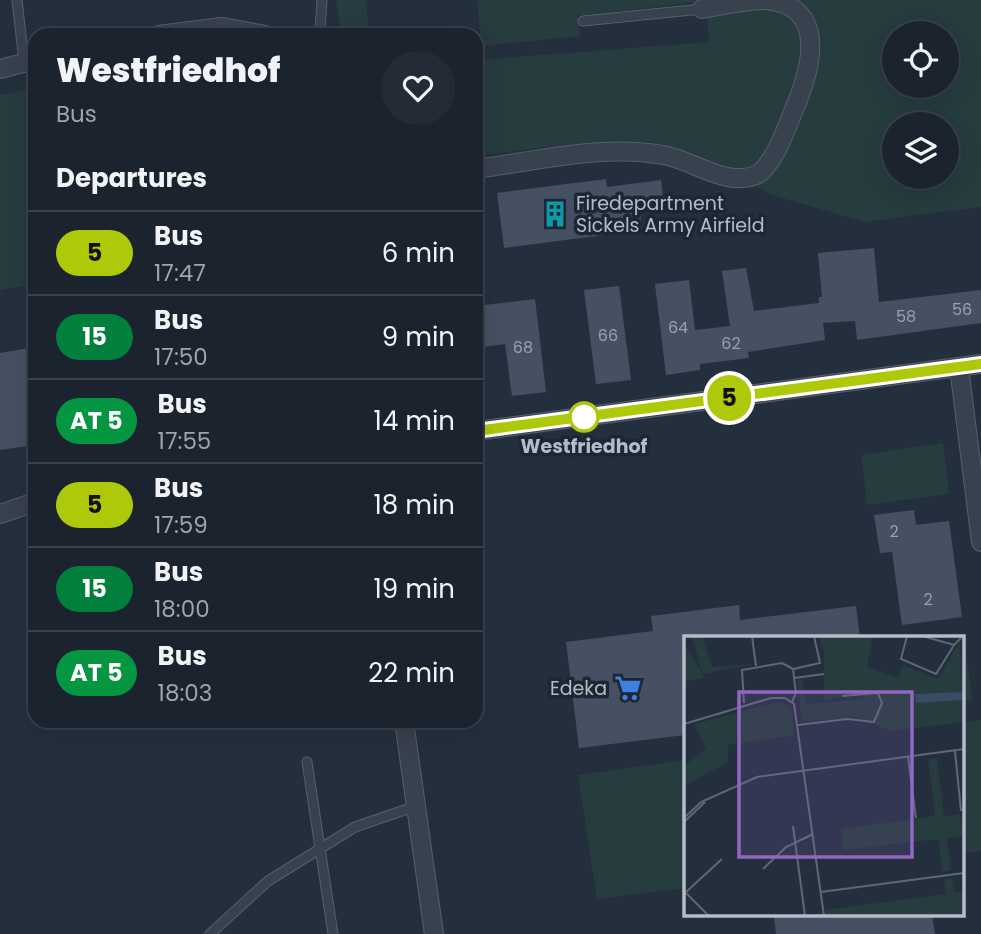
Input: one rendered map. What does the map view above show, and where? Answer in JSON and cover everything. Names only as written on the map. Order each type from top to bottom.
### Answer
[{"type":"street","points":[[483,168],[614,152],[637,152],[671,156],[740,180],[760,173],[782,137],[798,101],[808,77],[813,47],[803,20],[788,5],[750,0],[702,9]]},
{"type":"street","points":[[0,69],[28,62]]},
{"type":"street","points":[[483,430],[981,364]]},
{"type":"street","points":[[959,367],[981,542]]},
{"type":"street","points":[[0,514],[28,504]]},
{"type":"street","points":[[405,728],[433,934]]},
{"type":"lane","points":[[17,0],[28,52]]},
{"type":"lane","points":[[320,28],[322,0]]},
{"type":"lane","points":[[583,20],[702,9]]},
{"type":"lane","points":[[307,762],[333,934]]},
{"type":"lane","points":[[210,934],[268,881],[355,827],[416,806]]},
{"type":"green space","points":[[336,0],[365,0],[369,28],[340,28]]},
{"type":"green space","points":[[477,0],[701,0],[577,16],[580,36],[483,46],[483,28],[479,28]]},
{"type":"green space","points":[[706,0],[981,0],[981,207],[865,222],[769,194],[728,167],[654,142],[565,145],[483,155],[483,59],[709,42]]},
{"type":"green space","points":[[28,89],[28,286],[0,290],[0,95]]},
{"type":"green space","points":[[943,443],[949,494],[867,505],[861,455]]},
{"type":"green space","points":[[964,634],[972,700],[964,701],[964,636],[944,636]]},
{"type":"green space","points":[[981,720],[981,851],[964,853],[964,722]]},
{"type":"green space","points":[[684,760],[684,888],[597,899],[578,775]]},
{"type":"building","name":"Firedepartment Sickels Army Airfield","points":[[606,179],[607,187],[661,180],[663,200],[639,203],[642,230],[504,248],[497,193]]},
{"type":"building","points":[[874,248],[879,302],[981,290],[981,323],[857,340],[855,321],[823,323],[825,340],[748,352],[749,358],[700,364],[700,370],[666,375],[655,284],[689,280],[695,330],[730,326],[722,271],[746,268],[754,311],[819,303],[819,297],[822,297],[818,253]]},
{"type":"building","points":[[619,286],[631,380],[596,384],[584,290]]},
{"type":"building","points":[[535,299],[546,392],[512,396],[505,344],[483,347],[483,305]]},
{"type":"building","points":[[28,348],[28,446],[0,450],[0,353]]},
{"type":"building","points":[[914,510],[916,525],[949,521],[962,617],[902,625],[892,552],[880,553],[874,515]]},
{"type":"building","name":"Edeka","points":[[739,605],[740,620],[856,606],[860,636],[684,636],[684,735],[579,748],[566,642],[653,631],[651,616]]},
{"type":"building","points":[[774,916],[932,916],[935,934],[776,934]]},
{"type":"bus line","name":"5","points":[[483,430],[981,364]]},
{"type":"place","name":"Firedepartment Sickels Army Airfield","points":[[555,214]]},
{"type":"place","name":"Westfriedhof","points":[[584,417]]},
{"type":"place","name":"Edeka","points":[[628,688]]}]
